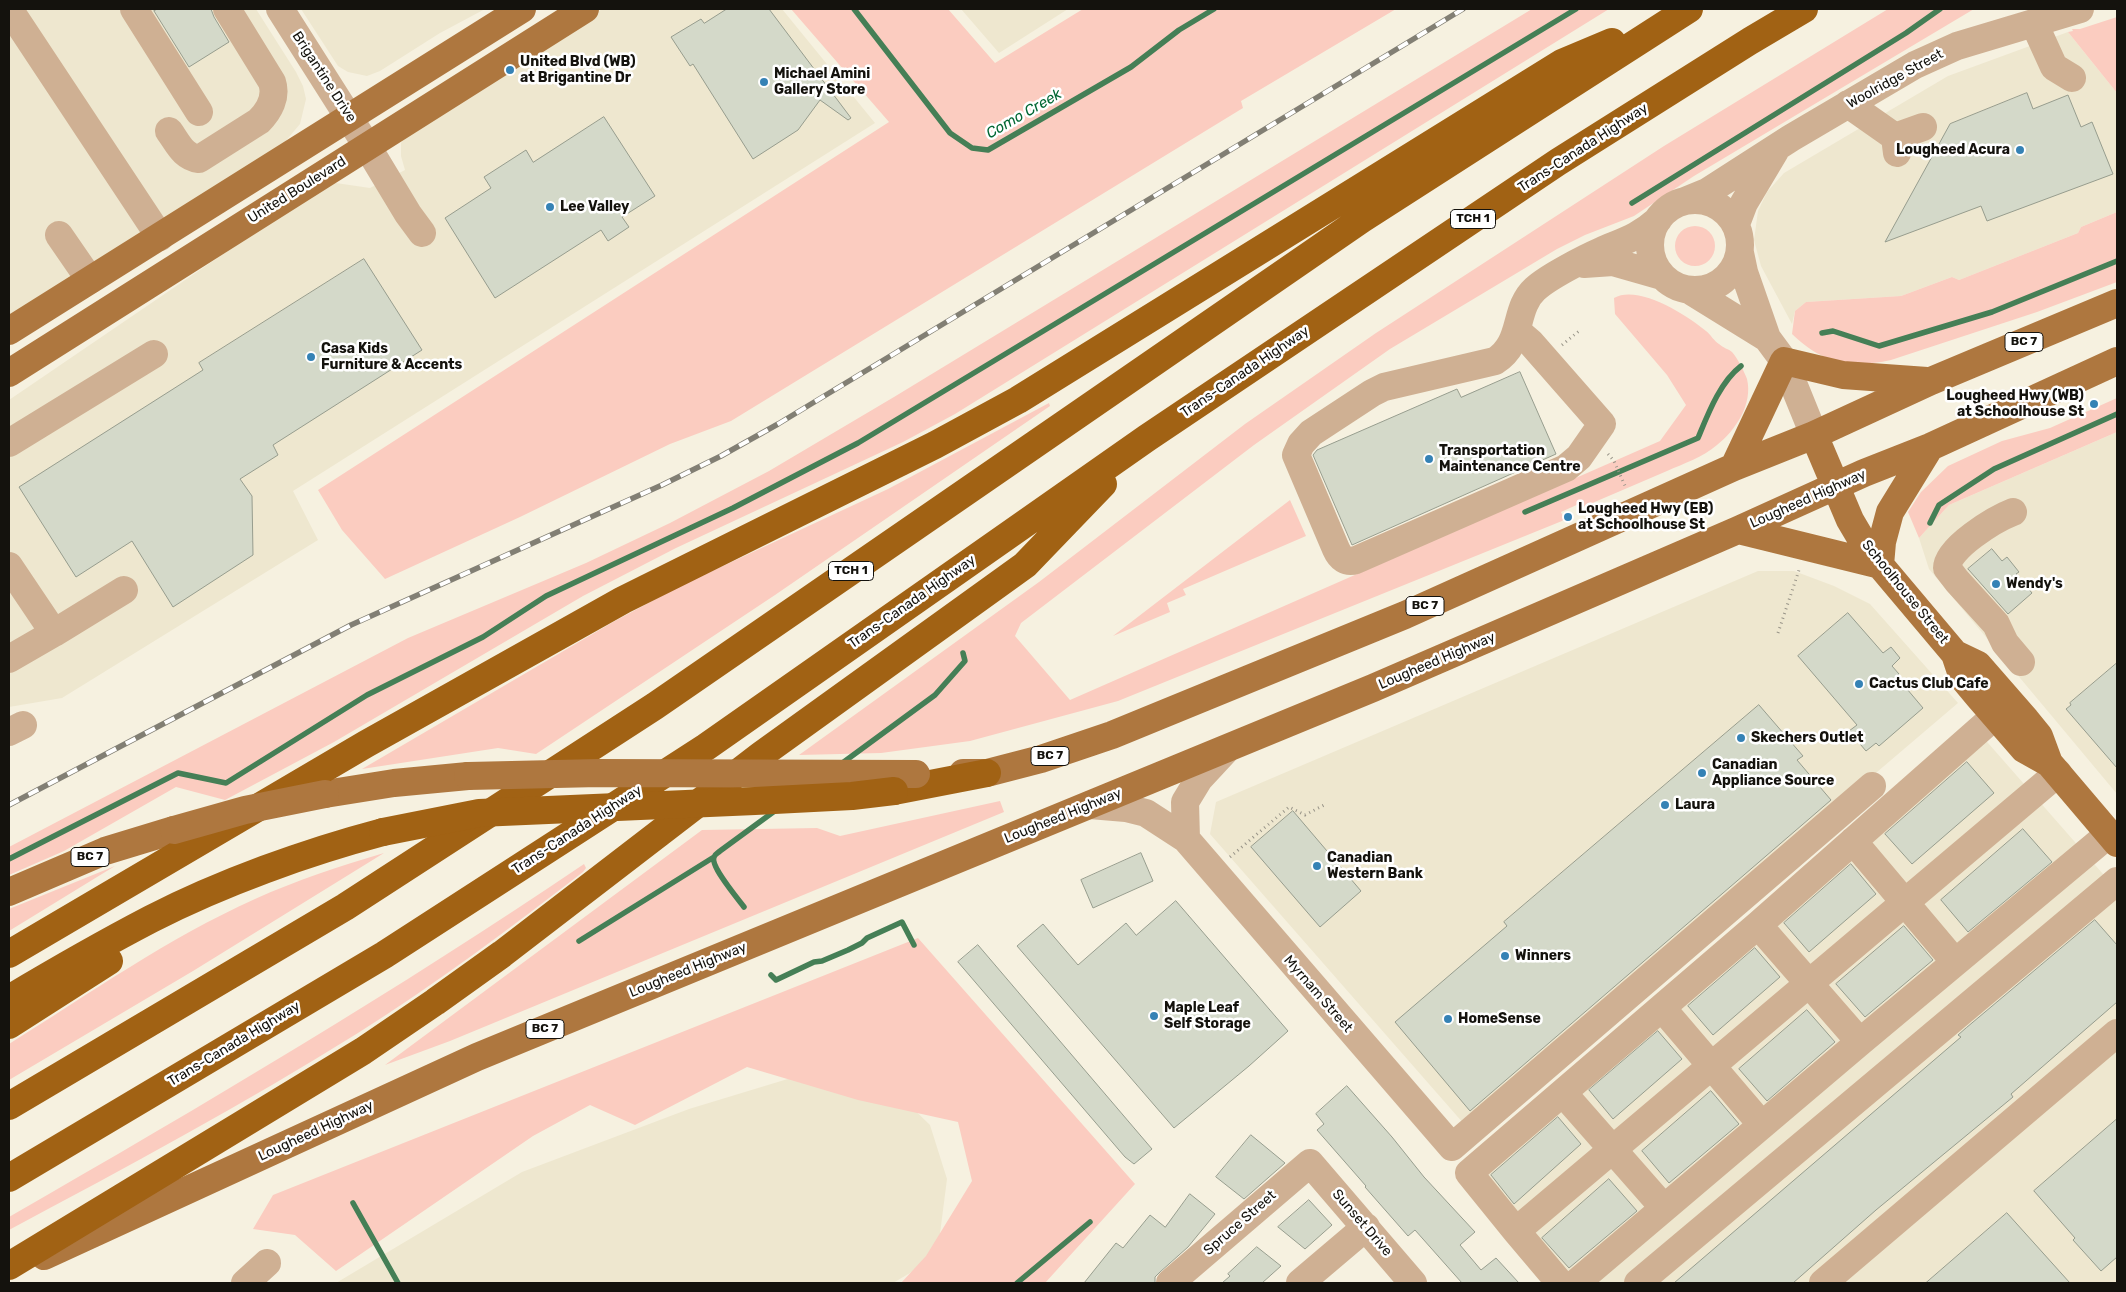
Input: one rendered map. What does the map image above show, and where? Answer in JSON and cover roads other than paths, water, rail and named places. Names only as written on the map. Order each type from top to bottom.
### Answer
[{"type":"highway","name":"Trans-Canada Highway","points":[[9,1178],[384,955],[681,763],[1147,438],[1558,162],[1804,9]]},
{"type":"highway","points":[[9,954],[366,744],[623,600],[936,445],[1018,400],[1562,63],[1684,12]]},
{"type":"highway","name":"TCH 1","points":[[9,1106],[345,908],[655,706],[1362,219],[1684,12]]},
{"type":"highway","points":[[9,1266],[363,1051],[502,954],[761,754],[1026,565],[1147,438]]},
{"type":"highway","points":[[9,999],[153,918],[214,890],[339,843],[383,832],[479,814],[852,796],[894,791],[987,773]]},
{"type":"highway","points":[[9,1025],[166,925],[202,904],[275,867]]},
{"type":"main road","points":[[9,331],[522,9]]},
{"type":"main road","name":"United Boulevard","points":[[9,373],[585,9]]},
{"type":"main road","name":"BC 7","points":[[9,892],[105,851],[174,830],[245,810],[394,783],[468,776],[599,772],[987,773],[1041,759],[1112,734],[1405,615],[1734,467],[1814,435],[1931,381],[2117,303]]},
{"type":"main road","name":"Lougheed Highway","points":[[9,1272],[477,1057],[1225,751],[1930,447],[2117,361]]},
{"type":"main road","points":[[1734,467],[1784,362],[1843,375],[1931,381]]},
{"type":"main road","name":"Schoolhouse Street","points":[[1814,435],[1850,520],[1880,565],[1955,654],[1963,678],[2024,749],[2053,768],[2113,838]]},
{"type":"main road","points":[[1738,530],[1880,565],[1882,542],[1890,512],[1930,447]]},
{"type":"main road","name":"Schoolhouse Street","points":[[1955,654],[1978,665],[2039,736],[2053,768]]},
{"type":"street","points":[[9,9],[160,237]]},
{"type":"street","points":[[134,9],[199,112]]},
{"type":"street","points":[[169,131],[190,158],[199,159],[264,116],[274,97],[275,90],[272,82],[227,9]]},
{"type":"street","name":"Brigantine Drive","points":[[280,9],[350,118],[408,214],[422,233]]},
{"type":"street","name":"Woolridge Street","points":[[1685,201],[1706,192],[1791,138],[1931,57],[1958,46],[2080,9]]},
{"type":"street","points":[[2034,23],[2056,75]]},
{"type":"street","points":[[1848,104],[1896,145],[1923,127]]},
{"type":"street","name":"Woolridge Street","points":[[1736,224],[1744,203],[1776,149]]},
{"type":"street","points":[[1517,331],[1531,343],[1602,424],[1580,457],[1566,468],[1356,560],[1350,562],[1344,559],[1336,549],[1296,455],[1301,444],[1311,433],[1360,400],[1384,387],[1495,361],[1512,344],[1524,305],[1530,295],[1540,286],[1592,255],[1636,237],[1674,205],[1685,201],[1700,200],[1714,204],[1727,212],[1736,224],[1740,238],[1740,253],[1736,266],[1728,277],[1717,285],[1705,290],[1691,291],[1670,284],[1654,264],[1650,249],[1651,234],[1658,220]]},
{"type":"street","points":[[59,235],[90,280]]},
{"type":"street","name":"Schoolhouse Street","points":[[1740,253],[1744,272],[1767,338],[1784,362],[1814,435]]},
{"type":"street","points":[[1575,265],[1612,262],[1662,276]]},
{"type":"street","name":"Schoolhouse Street","points":[[1691,291],[1767,338]]},
{"type":"street","points":[[9,443],[154,354]]},
{"type":"street","points":[[2013,512],[1992,521],[1957,549],[1950,557],[1947,568],[1996,624],[2005,643],[2021,662]]},
{"type":"street","points":[[9,566],[54,633]]},
{"type":"street","points":[[9,659],[124,590]]},
{"type":"street","points":[[1560,1283],[1469,1173],[1758,925],[1995,716]]},
{"type":"street","points":[[1186,839],[1185,802],[1199,779],[1225,751]]},
{"type":"street","points":[[1516,1230],[1905,903],[2053,768]]},
{"type":"street","name":"Myrnam Street","points":[[1090,805],[1126,808],[1146,813],[1186,839],[1452,1147],[1872,786]]},
{"type":"street","points":[[1576,1283],[1956,962],[2113,838]]},
{"type":"street","points":[[1853,841],[1956,962]]},
{"type":"street","points":[[1638,1283],[2117,881]]},
{"type":"street","points":[[1758,925],[1860,1042]]},
{"type":"street","points":[[1662,1008],[1762,1125]]},
{"type":"street","points":[[1823,1283],[2117,1033]]},
{"type":"street","points":[[1563,1093],[1664,1208]]},
{"type":"street","name":"Sunset Drive","points":[[1310,1163],[1413,1283]]},
{"type":"street","name":"Spruce Street","points":[[1170,1283],[1310,1163]]},
{"type":"street","points":[[1300,1283],[1366,1227]]},
{"type":"street","points":[[245,1283],[267,1263]]},
{"type":"waterway","name":"Como Creek","points":[[854,9],[950,133],[972,148],[988,150],[1131,67],[1179,30],[1214,9]]},
{"type":"waterway","points":[[9,859],[178,773],[226,783],[367,695],[483,637],[546,596],[733,508],[858,443],[1576,9]]},
{"type":"waterway","points":[[1632,203],[1906,33],[1940,9]]},
{"type":"waterway","points":[[1822,333],[1833,331],[1879,346],[1992,312],[2117,261]]},
{"type":"waterway","points":[[1525,512],[1698,438],[1721,389],[1741,366]]},
{"type":"waterway","points":[[1930,523],[1939,505],[1994,469],[2117,414]]},
{"type":"waterway","points":[[841,764],[935,695],[965,661],[963,653]]},
{"type":"waterway","points":[[744,907],[720,875],[714,857],[776,810]]},
{"type":"waterway","points":[[579,941],[714,857]]},
{"type":"waterway","points":[[771,975],[776,980],[814,962],[822,961],[848,950],[862,943],[867,938],[902,922],[914,945]]},
{"type":"waterway","points":[[353,1203],[398,1283]]},
{"type":"waterway","points":[[1017,1283],[1090,1222]]},
{"type":"railway","points":[[9,805],[351,625],[662,485],[721,456],[778,424],[1463,9]]},
{"type":"place","name":"United Blvd (WB) at Brigantine Dr","points":[[510,70]]},
{"type":"place","name":"Michael Amini Gallery Store","points":[[764,82]]},
{"type":"place","name":"Lougheed Acura","points":[[2020,150]]},
{"type":"place","name":"Lee Valley","points":[[550,207]]},
{"type":"place","name":"Casa Kids Furniture & Accents","points":[[311,357]]},
{"type":"place","name":"Lougheed Hwy (WB) at Schoolhouse St","points":[[2094,404]]},
{"type":"place","name":"Transportation Maintenance Centre","points":[[1429,459]]},
{"type":"place","name":"Lougheed Hwy (EB) at Schoolhouse St","points":[[1568,517]]},
{"type":"place","name":"Wendy's","points":[[1996,584]]},
{"type":"place","name":"Cactus Club Cafe","points":[[1859,684]]},
{"type":"place","name":"Skechers Outlet","points":[[1741,738]]},
{"type":"place","name":"Canadian Appliance Source","points":[[1702,773]]},
{"type":"place","name":"Laura","points":[[1665,805]]},
{"type":"place","name":"Canadian Western Bank","points":[[1317,866]]},
{"type":"place","name":"Winners","points":[[1505,956]]},
{"type":"place","name":"Maple Leaf Self Storage","points":[[1154,1016]]},
{"type":"place","name":"HomeSense","points":[[1448,1019]]}]
